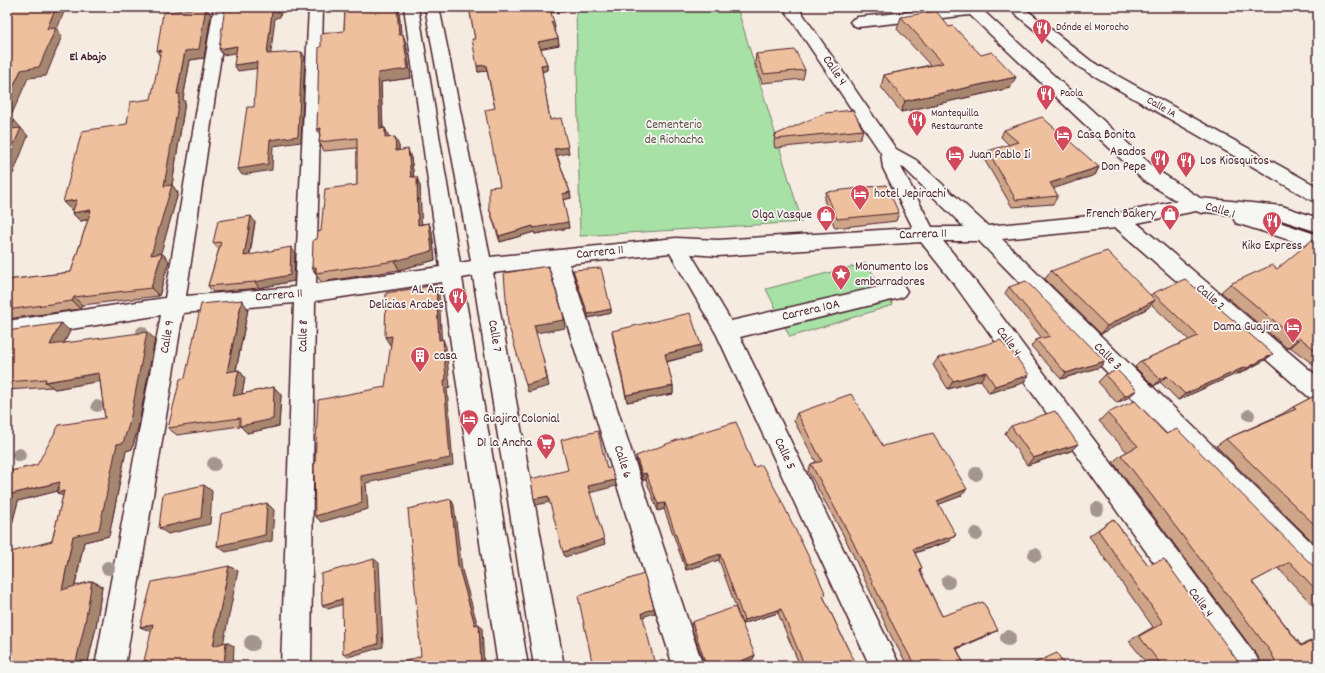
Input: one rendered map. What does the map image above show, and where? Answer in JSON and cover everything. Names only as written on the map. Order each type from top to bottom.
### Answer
[{"type":"street","name":"Calle 9","points":[[110,666],[174,305],[221,7]]},
{"type":"street","name":"Calle 8","points":[[296,666],[305,294],[316,7]]},
{"type":"street","points":[[411,7],[513,666]]},
{"type":"street","name":"Calle 7","points":[[432,7],[482,266],[549,666]]},
{"type":"street","name":"Calle 4","points":[[790,7],[890,153],[892,168],[926,234],[962,279],[1246,666]]},
{"type":"street","name":"Calle 1A","points":[[1014,7],[1085,64],[1318,195]]},
{"type":"street","points":[[858,22],[972,9],[1150,175],[1196,204]]},
{"type":"street","name":"Calle 3","points":[[890,153],[910,164],[984,234],[1318,568]]},
{"type":"street","name":"Carrera 11","points":[[7,330],[174,305],[305,294],[482,266],[676,245],[718,248],[926,234],[984,234],[1120,220],[1196,204]]},
{"type":"street","name":"Calle 1","points":[[1196,204],[1282,213],[1318,225]]},
{"type":"street","name":"Calle 1","points":[[1196,204],[1318,242]]},
{"type":"street","name":"Calle 2","points":[[1120,220],[1318,391]]},
{"type":"street","name":"Calle 5","points":[[676,245],[726,331],[885,666]]},
{"type":"street","name":"Calle 6","points":[[556,258],[688,666]]},
{"type":"street","name":"Carrera 10A","points":[[726,331],[896,291]]},
{"type":"green space","name":"Cementerio de Riohacha","points":[[576,7],[737,7],[802,222],[580,236]]},
{"type":"green space","points":[[866,263],[893,305],[790,337],[766,289]]},
{"type":"building","points":[[8,7],[56,7],[47,29],[56,28],[39,67],[21,70],[7,100],[7,9]]},
{"type":"building","points":[[206,7],[199,49],[185,51],[177,94],[180,94],[164,186],[172,185],[151,255],[162,253],[151,288],[74,297],[72,301],[7,310],[7,280],[71,272],[91,210],[72,213],[77,200],[63,202],[82,131],[127,124],[130,102],[151,99],[161,50],[157,51],[163,13]]},
{"type":"building","points":[[225,7],[278,7],[278,11],[272,12],[267,54],[302,52],[298,136],[270,140],[268,164],[238,169],[247,107],[254,107],[257,62],[234,65],[237,46],[219,49]]},
{"type":"building","points":[[345,7],[397,7],[399,35],[403,34],[408,69],[378,73],[380,129],[385,128],[385,138],[395,137],[396,151],[408,149],[411,177],[417,177],[418,225],[429,223],[432,251],[395,261],[316,273],[316,267],[312,268],[313,240],[317,239],[318,232],[321,231],[325,189],[357,185],[357,138],[319,142],[321,128],[317,129],[319,47],[321,47],[321,34],[344,31]]},
{"type":"building","points":[[469,7],[549,7],[554,22],[551,22],[558,38],[538,42],[547,64],[541,65],[550,120],[561,118],[568,147],[554,149],[570,192],[562,194],[568,222],[533,228],[533,226],[499,236],[489,208],[489,187],[500,186],[485,110],[495,108],[486,65],[477,66],[472,39],[475,39]]},
{"type":"building","points":[[936,11],[949,27],[953,26],[981,55],[992,52],[1016,77],[905,101],[884,75],[943,63],[901,17]]},
{"type":"building","points":[[795,50],[805,70],[764,74],[756,54]]},
{"type":"building","points":[[853,110],[863,130],[776,139],[775,135],[825,113]]},
{"type":"building","points":[[1042,117],[1099,167],[1050,183],[1058,196],[1016,200],[988,151],[1018,142],[1004,130]]},
{"type":"building","points":[[14,120],[11,129],[21,128],[7,161],[7,121]]},
{"type":"building","name":"hotel Jepirachi","points":[[886,185],[899,213],[837,219],[826,192]]},
{"type":"building","points":[[251,216],[244,256],[291,247],[290,275],[255,282],[208,286],[221,242],[213,243],[218,221]]},
{"type":"building","points":[[1313,239],[1318,241],[1318,284],[1316,285],[1318,286],[1318,352],[1300,338],[1297,340],[1230,284],[1272,265],[1277,269]]},
{"type":"building","points":[[1107,251],[1155,300],[1107,326],[1051,271]]},
{"type":"building","points":[[548,266],[564,320],[534,325],[547,379],[526,385],[508,323],[504,273]]},
{"type":"building","points":[[601,268],[611,309],[588,314],[573,270]]},
{"type":"building","points":[[1185,279],[1273,354],[1247,368],[1245,367],[1185,394],[1167,376],[1160,379],[1141,361],[1198,336],[1153,293]]},
{"type":"building","points":[[1026,281],[1105,361],[1066,373],[1036,340],[1050,336],[1009,287]]},
{"type":"building","points":[[436,285],[439,340],[443,339],[446,380],[444,380],[450,458],[361,476],[362,503],[315,516],[314,464],[318,400],[385,387],[392,336],[385,337],[386,293]]},
{"type":"building","points":[[242,300],[227,372],[239,370],[233,396],[274,387],[273,419],[240,426],[240,418],[168,428],[180,379],[185,378],[201,304]]},
{"type":"building","points":[[690,313],[701,345],[665,354],[673,386],[626,395],[612,331]]},
{"type":"building","points":[[61,323],[50,345],[147,332],[130,421],[123,443],[117,444],[99,530],[73,536],[62,590],[92,581],[85,623],[75,666],[7,666],[7,553],[52,541],[64,491],[57,493],[60,482],[7,495],[7,472],[37,465],[59,425],[105,418],[99,373],[45,382],[46,379],[7,382],[7,331]]},
{"type":"building","points":[[1001,340],[1006,347],[1008,346],[1029,375],[995,386],[986,372],[953,381],[938,358]]},
{"type":"building","points":[[1117,370],[1137,390],[1125,396],[1105,375]]},
{"type":"building","points":[[851,394],[883,446],[933,433],[967,489],[937,501],[956,535],[913,549],[922,568],[919,569],[942,616],[983,602],[998,630],[956,648],[965,666],[915,666],[896,631],[849,534],[811,464],[822,461],[797,413]]},
{"type":"building","points":[[1318,394],[1318,528],[1226,439],[1296,409],[1293,407]]},
{"type":"building","points":[[1135,401],[1166,434],[1177,429],[1318,571],[1318,592],[1290,562],[1252,582],[1301,646],[1318,639],[1318,666],[1162,666],[1139,636],[1163,623],[1098,530],[1113,519],[1148,565],[1164,559],[1239,663],[1276,662],[1270,651],[1121,455],[1138,446],[1107,413]]},
{"type":"building","points":[[1055,411],[1078,444],[1033,458],[1011,426]]},
{"type":"building","points":[[736,422],[754,467],[762,465],[779,496],[816,572],[826,595],[823,596],[848,649],[858,666],[799,666],[804,664],[781,609],[744,620],[720,554],[686,565],[665,503],[658,504],[646,473],[642,474],[636,456],[677,440]]},
{"type":"building","points":[[598,431],[607,469],[611,467],[615,480],[588,486],[604,539],[563,552],[548,496],[534,499],[531,479],[568,470],[561,440]]},
{"type":"building","points":[[204,485],[201,518],[159,528],[163,494]]},
{"type":"building","points":[[451,499],[458,565],[475,625],[479,624],[481,666],[392,666],[421,656],[408,509]]},
{"type":"building","points":[[267,503],[265,535],[217,546],[221,514]]},
{"type":"building","points":[[374,559],[378,644],[343,654],[342,599],[322,605],[321,574]]},
{"type":"building","points":[[229,566],[213,646],[226,642],[224,666],[146,666],[147,660],[144,661],[153,624],[140,627],[152,582]]},
{"type":"building","points":[[644,574],[654,608],[642,613],[654,661],[638,666],[593,666],[578,596]]},
{"type":"building","points":[[735,607],[755,655],[730,666],[704,666],[703,664],[705,662],[692,622]]},
{"type":"building","points":[[1057,653],[1065,666],[1028,666]]},
{"type":"place","name":"Dónde el Morocho","points":[[1042,45]]},
{"type":"place","name":"Paola","points":[[1046,111]]},
{"type":"place","name":"Mantequilla Restaurante","points":[[917,137]]},
{"type":"place","name":"Casa Bonita","points":[[1063,152]]},
{"type":"place","name":"Juan Pablo Ii","points":[[955,172]]},
{"type":"place","name":"Asados Don Pepe","points":[[1160,176]]},
{"type":"place","name":"Los Kiosquitos","points":[[1186,178]]},
{"type":"place","name":"hotel Jepirachi","points":[[860,211]]},
{"type":"place","name":"French Bakery","points":[[1170,231]]},
{"type":"place","name":"Olga Vasque","points":[[826,232]]},
{"type":"place","name":"Kiko Express","points":[[1272,238]]},
{"type":"place","name":"Monumento los embarradores","points":[[841,291]]},
{"type":"place","name":"AL Arz Delicias Arabes","points":[[458,314]]},
{"type":"place","name":"Dama Guajira","points":[[1293,344]]},
{"type":"place","name":"casa","points":[[420,373]]},
{"type":"place","name":"Guajira Colonial","points":[[469,436]]},
{"type":"place","name":"D1 la Ancha","points":[[546,460]]},
{"type":"district","name":"El Abajo","points":[[88,57]]}]
